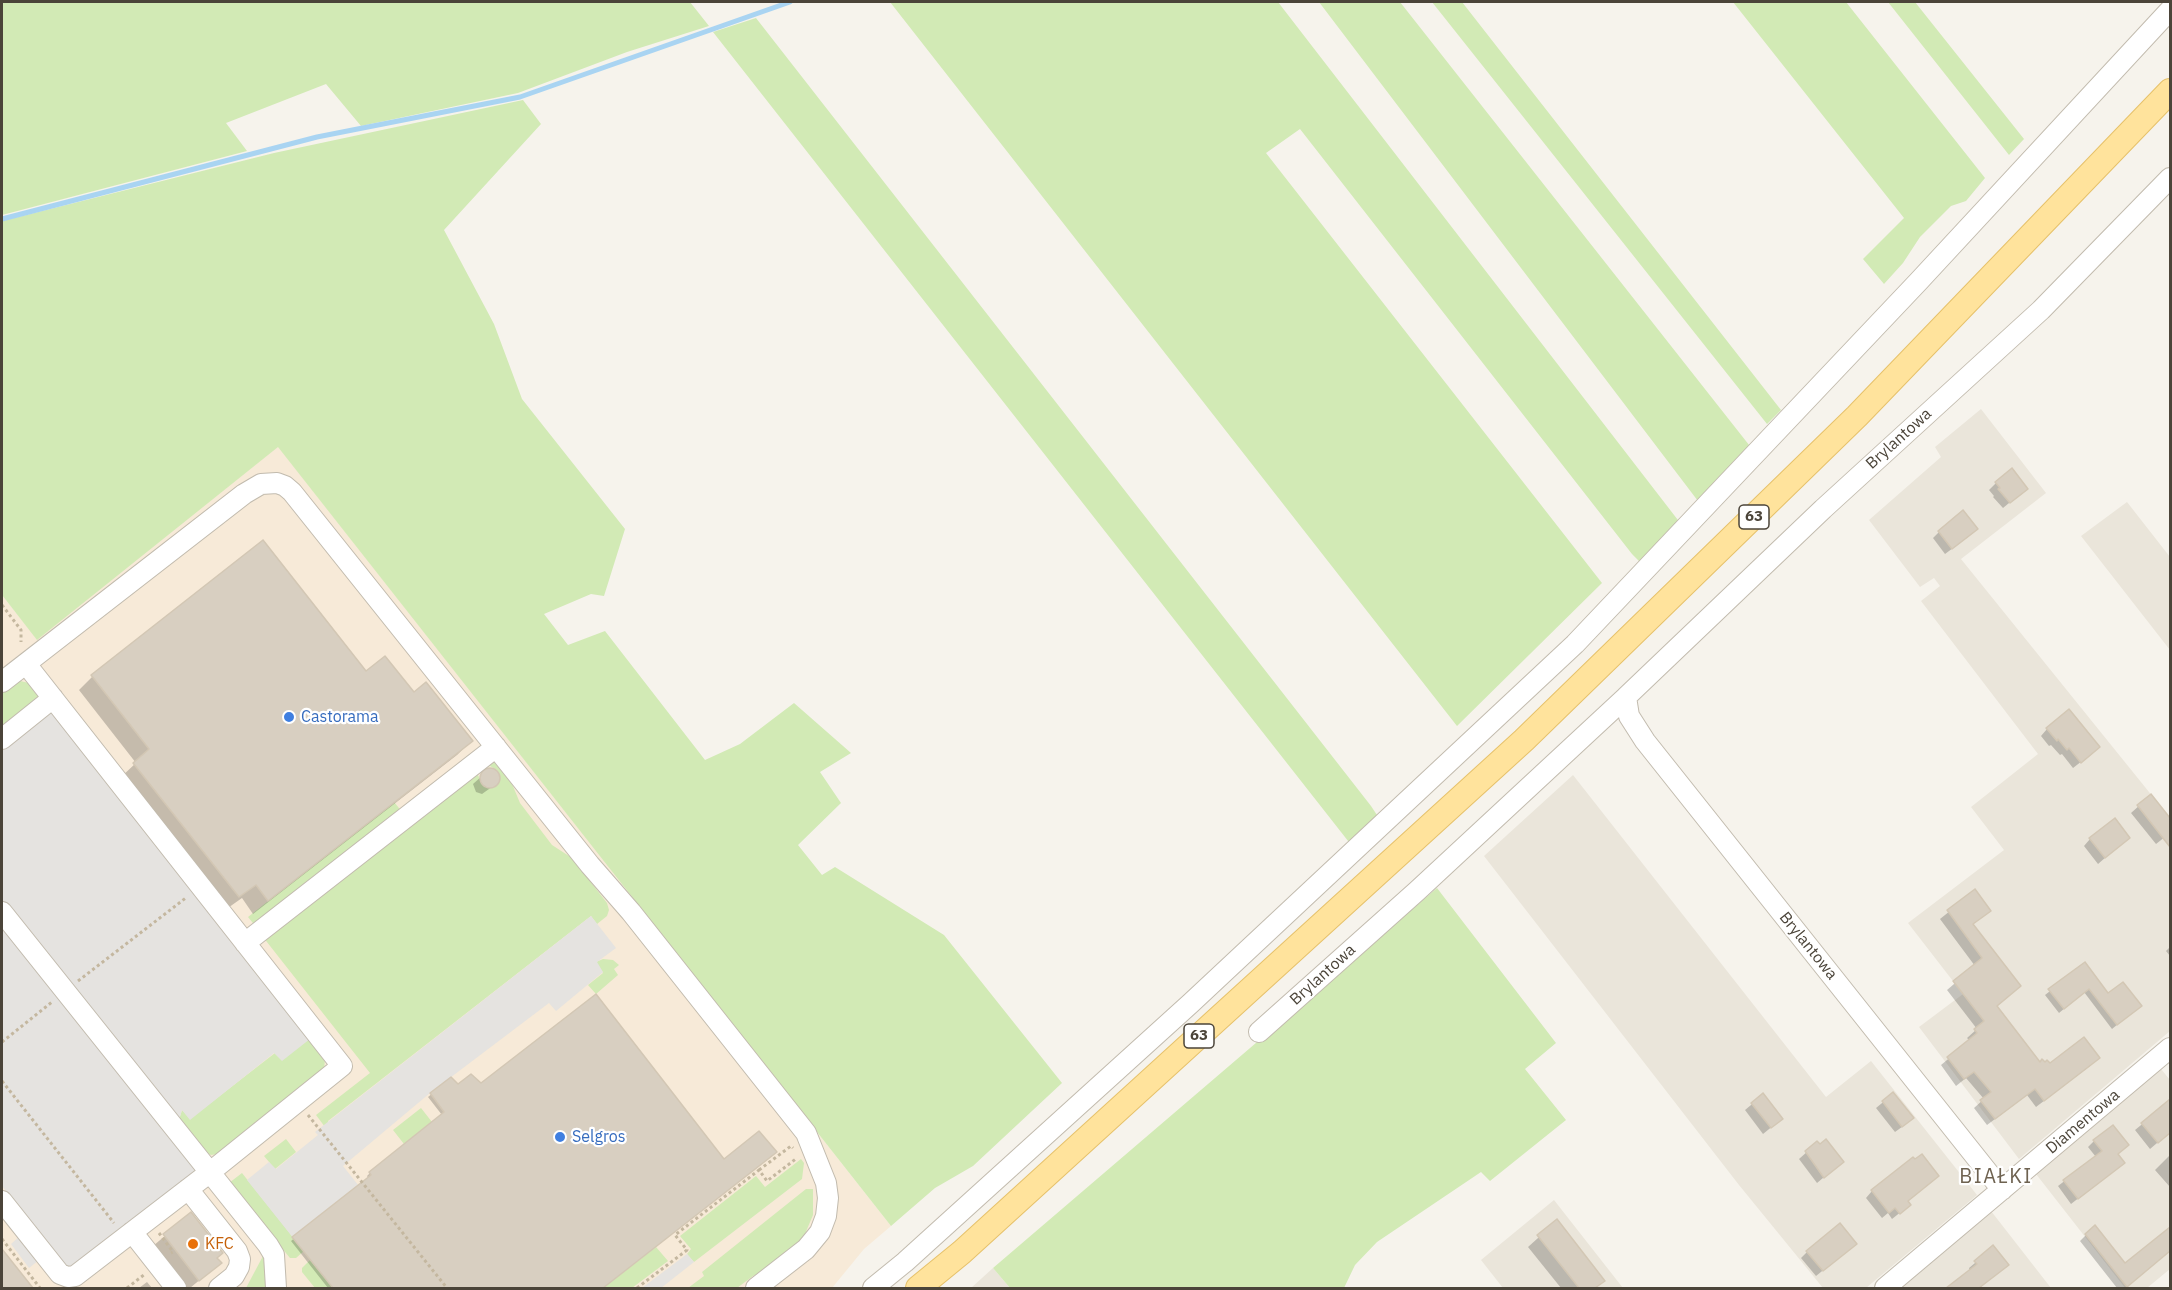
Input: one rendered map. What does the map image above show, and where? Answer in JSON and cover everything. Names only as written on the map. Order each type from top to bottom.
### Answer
[{"type":"main road","name":"63","points":[[918,1288],[978,1237],[1524,740],[1857,416],[2170,91]]},
{"type":"street","points":[[873,1288],[905,1263],[1191,1004],[1575,644],[1830,376],[2170,10]]},
{"type":"street","name":"Brylantowa","points":[[1259,1032],[1417,891],[1626,697],[1823,509],[2041,310],[2170,178]]},
{"type":"street","points":[[2,682],[22,655],[217,513],[261,484],[277,483],[292,492],[806,1133],[822,1171],[828,1198],[826,1215],[820,1232],[806,1249],[756,1288]]},
{"type":"street","points":[[2,1201],[60,1274],[68,1277],[75,1276],[209,1173],[342,1066],[53,698],[22,655]]},
{"type":"street","name":"Brylantowa","points":[[1626,697],[1629,716],[1645,741],[2002,1190]]},
{"type":"street","points":[[2,739],[53,698]]},
{"type":"street","points":[[245,943],[496,747]]},
{"type":"street","points":[[2,912],[268,1245],[274,1255],[276,1288]]},
{"type":"street","name":"Diamentowa","points":[[1885,1288],[2170,1048]]},
{"type":"street","points":[[188,1189],[237,1251],[240,1259],[234,1276],[219,1288]]},
{"type":"street","points":[[126,1237],[148,1271],[176,1288]]},
{"type":"path","points":[[2,605],[21,630],[22,655]]},
{"type":"path","points":[[2,1042],[201,886]]},
{"type":"path","points":[[2,1081],[117,1227],[111,1232],[126,1237]]},
{"type":"path","points":[[303,1120],[309,1115],[447,1288]]},
{"type":"path","points":[[637,1288],[687,1250],[675,1235],[759,1170],[791,1146],[799,1157],[767,1181],[759,1170]]},
{"type":"path","points":[[127,1288],[173,1252],[159,1233],[166,1226]]},
{"type":"path","points":[[2,1239],[40,1288]]},
{"type":"shaded area","points":[[1981,409],[2046,493],[1961,559],[2170,818],[2170,1031],[2019,1159],[1919,1027],[1963,994],[1908,923],[2004,850],[1971,807],[2038,754],[1921,601],[1940,586],[1934,578],[1920,587],[1869,520],[1941,457],[1935,447]]},
{"type":"shaded area","points":[[278,446],[891,1226],[864,1249],[832,1288],[2,1288],[2,595],[37,639]]},
{"type":"shaded area","points":[[2127,502],[2170,557],[2170,650],[2081,536]]},
{"type":"shaded area","points":[[52,711],[310,1039],[282,1061],[274,1053],[190,1120],[182,1110],[179,1120],[195,1169],[193,1174],[73,1268],[66,1268],[2,1186],[2,751]]},
{"type":"shaded area","points":[[1573,775],[1826,1097],[1871,1061],[1977,1195],[1866,1288],[1823,1288],[1739,1185],[1484,856]]},
{"type":"shaded area","points":[[591,916],[616,948],[597,962],[603,972],[556,1011],[549,1003],[430,1093],[343,1166],[440,1288],[333,1288],[247,1180],[269,1162],[276,1169],[318,1135],[315,1132]]},
{"type":"shaded area","points":[[2161,1069],[2170,1080],[2170,1269],[2147,1288],[2125,1288],[2036,1174]]},
{"type":"shaded area","points":[[1554,1200],[1623,1288],[1503,1288],[1481,1260]]},
{"type":"shaded area","points":[[1991,1211],[2051,1288],[1901,1288]]},
{"type":"shaded area","points":[[20,1236],[39,1260],[29,1268],[11,1244]]},
{"type":"shaded area","points":[[687,1254],[694,1262],[661,1288],[642,1288]]},
{"type":"shaded area","points":[[993,1268],[1010,1288],[971,1288]]},
{"type":"green space","points":[[2,2],[690,2],[709,26],[627,52],[518,93],[361,126],[326,84],[226,123],[247,151],[2,215]]},
{"type":"green space","points":[[890,2],[1278,2],[1681,524],[1643,565],[1632,554],[1300,129],[1266,153],[1602,583],[1457,726]]},
{"type":"green space","points":[[1319,2],[1400,2],[1753,450],[1701,505]]},
{"type":"green space","points":[[1432,2],[1462,2],[1781,410],[1767,424]]},
{"type":"green space","points":[[1733,2],[1846,2],[1985,178],[1966,201],[1951,206],[1920,237],[1903,263],[1884,284],[1863,259],[1904,218]]},
{"type":"green space","points":[[1888,2],[1915,2],[2024,139],[2009,155]]},
{"type":"green space","points":[[756,18],[1371,806],[1381,821],[1352,846],[713,32]]},
{"type":"green space","points":[[523,100],[541,124],[444,230],[494,324],[522,399],[625,529],[604,596],[591,594],[544,614],[568,645],[605,631],[705,760],[740,744],[794,703],[851,753],[820,772],[841,803],[798,845],[822,875],[835,867],[944,935],[1062,1083],[973,1166],[935,1188],[891,1226],[278,447],[37,640],[2,595],[2,221],[274,153]]},
{"type":"green space","points":[[14,682],[29,683],[40,697],[2,730],[2,692]]},
{"type":"green space","points":[[492,761],[497,763],[510,779],[520,803],[552,845],[572,858],[607,903],[609,910],[607,916],[597,924],[591,916],[328,1121],[331,1135],[316,1115],[370,1073],[263,937]],"holes":[[[490,766],[497,770],[500,777],[497,784],[490,788],[483,786],[478,775],[480,771]]]},
{"type":"green space","points":[[394,802],[403,813],[257,928],[248,917]]},
{"type":"green space","points":[[1437,888],[1556,1043],[1525,1069],[1566,1120],[1490,1181],[1481,1172],[1377,1242],[1355,1265],[1344,1288],[1010,1288],[993,1268]]},
{"type":"green space","points":[[603,959],[613,960],[619,965],[614,969],[618,975],[596,994],[588,985],[603,973],[596,962]]},
{"type":"green space","points":[[310,1039],[325,1059],[324,1071],[218,1154],[211,1155],[204,1151],[179,1120],[182,1110],[190,1119],[275,1053]]},
{"type":"green space","points":[[421,1108],[432,1122],[404,1144],[393,1130]]},
{"type":"green space","points":[[286,1139],[296,1152],[275,1169],[264,1156]]},
{"type":"green space","points":[[801,1159],[804,1163],[802,1179],[694,1262],[687,1254],[691,1249],[680,1236],[756,1176],[765,1187]]},
{"type":"green space","points":[[242,1173],[304,1251],[296,1258],[290,1258],[229,1183]]},
{"type":"green space","points":[[806,1189],[813,1189],[813,1215],[802,1241],[782,1262],[753,1276],[737,1288],[688,1288],[704,1276],[702,1272]]},
{"type":"green space","points":[[656,1247],[668,1261],[632,1288],[603,1288]]},
{"type":"green space","points":[[263,1256],[268,1288],[246,1288]]},
{"type":"green space","points":[[310,1260],[333,1288],[315,1288],[302,1272],[302,1268]]},
{"type":"building","points":[[2012,468],[2028,489],[2010,503],[1995,482]]},
{"type":"building","points":[[1963,510],[1978,529],[1952,549],[1938,531]]},
{"type":"building","name":"Castorama","points":[[263,540],[366,671],[385,656],[414,692],[426,682],[473,741],[268,901],[256,885],[239,897],[133,763],[149,749],[91,675]]},
{"type":"building","points":[[2069,709],[2100,747],[2081,763],[2069,748],[2067,750],[2046,728]]},
{"type":"building","points":[[490,768],[497,771],[500,778],[497,785],[490,788],[483,785],[480,778],[483,771]]},
{"type":"building","points":[[2151,794],[2170,818],[2170,847],[2137,805]]},
{"type":"building","points":[[2115,818],[2130,838],[2105,858],[2089,838]]},
{"type":"building","points":[[1975,889],[1991,911],[1973,924],[2021,986],[1997,1006],[2040,1062],[2042,1059],[2050,1063],[2084,1037],[2100,1058],[2044,1101],[2035,1089],[1995,1119],[1980,1100],[1991,1092],[1974,1072],[1964,1079],[1947,1057],[1977,1033],[1974,1029],[1984,1021],[1953,981],[1982,958],[1947,910]]},
{"type":"building","points":[[2085,962],[2108,993],[2123,982],[2142,1006],[2117,1025],[2089,989],[2064,1009],[2048,989]]},
{"type":"building","name":"Selgros","points":[[596,994],[724,1159],[759,1131],[777,1152],[603,1288],[333,1288],[292,1237],[371,1175],[369,1172],[444,1112],[430,1093],[451,1077],[458,1084],[471,1074],[481,1083]]},
{"type":"building","points":[[1893,1092],[1914,1118],[1902,1127],[1882,1101]]},
{"type":"building","points":[[1763,1093],[1783,1119],[1771,1128],[1751,1103]]},
{"type":"building","points":[[2170,1099],[2170,1133],[2158,1143],[2141,1123]]},
{"type":"building","points":[[2113,1125],[2129,1145],[2118,1154],[2125,1163],[2078,1199],[2063,1180],[2102,1151],[2093,1140]]},
{"type":"building","points":[[1826,1139],[1844,1162],[1824,1178],[1805,1151],[1817,1141],[1820,1144]]},
{"type":"building","points":[[1922,1154],[1939,1176],[1908,1201],[1911,1205],[1900,1214],[1895,1208],[1889,1213],[1871,1190],[1913,1157],[1915,1159]]},
{"type":"building","name":"KFC","points":[[191,1212],[223,1253],[217,1258],[222,1263],[199,1281],[163,1234]]},
{"type":"building","points":[[1557,1219],[1605,1281],[1595,1288],[1579,1288],[1537,1235]]},
{"type":"building","points":[[1840,1223],[1857,1244],[1823,1271],[1806,1251]]},
{"type":"building","points":[[2095,1225],[2125,1263],[2170,1227],[2170,1251],[2127,1287],[2085,1234]]},
{"type":"building","points":[[1993,1245],[2009,1265],[1979,1288],[1946,1288],[1977,1264],[1974,1261]]},
{"type":"building","points":[[2,1249],[33,1288],[2,1288]]},
{"type":"waterway","points":[[2,219],[317,137],[520,97],[790,2]]},
{"type":"place","name":"Castorama","points":[[289,717]]},
{"type":"place","name":"Selgros","points":[[560,1137]]},
{"type":"place","name":"KFC","points":[[193,1244]]},
{"type":"district","name":"BIAŁKI","points":[[1996,1177]]}]
